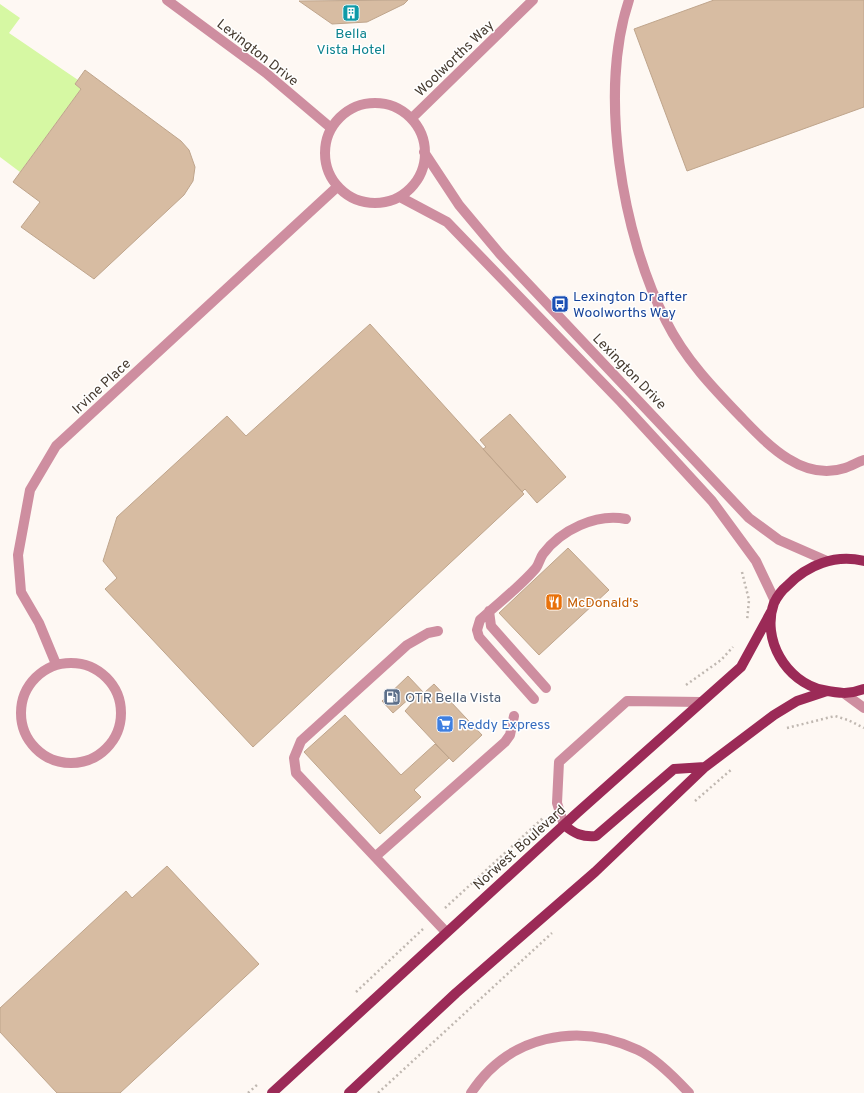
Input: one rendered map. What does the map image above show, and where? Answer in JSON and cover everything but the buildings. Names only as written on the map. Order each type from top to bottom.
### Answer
[{"type":"main road","points":[[775,601],[796,576],[817,564],[827,561],[864,557]]},
{"type":"main road","points":[[854,559],[864,561]]},
{"type":"main road","name":"Norwest Boulevard","points":[[272,1093],[446,932],[741,667],[771,612],[775,601]]},
{"type":"main road","points":[[771,612],[771,625],[776,649],[787,670],[810,687],[827,691],[845,694],[864,688]]},
{"type":"main road","points":[[350,1093],[456,993],[594,872],[705,767],[774,715],[798,701],[827,691]]},
{"type":"main road","points":[[564,825],[573,833],[585,837],[596,836],[674,769],[705,767]]},
{"type":"street","name":"Lexington Drive","points":[[167,0],[266,73],[331,128]]},
{"type":"street","name":"Woolworths Way","points":[[412,118],[533,0]]},
{"type":"street","points":[[629,0],[620,34],[616,86],[616,112],[622,178],[633,236],[649,284],[666,321],[695,368],[768,445],[785,459],[823,471],[844,469],[864,460]]},
{"type":"street","points":[[365,103],[390,105],[412,118],[424,139],[425,162],[422,175],[400,197],[380,203],[360,201],[346,196],[331,178],[325,162],[325,144],[331,128],[344,113],[365,103]]},
{"type":"street","name":"Lexington Drive","points":[[424,152],[459,205],[500,254],[749,518],[779,540],[827,561]]},
{"type":"street","name":"Irvine Place","points":[[56,664],[39,623],[21,592],[18,555],[30,490],[56,446],[337,187]]},
{"type":"street","name":"Lexington Drive","points":[[400,197],[447,222],[621,402],[722,513],[756,561],[775,601]]},
{"type":"street","points":[[534,699],[479,637],[478,625],[480,620],[537,567],[543,555],[566,533],[587,523],[607,518],[626,519]]},
{"type":"street","points":[[489,611],[491,626],[546,688]]},
{"type":"street","points":[[438,631],[428,633],[407,645],[301,741],[296,749],[294,758],[296,773],[376,856],[446,932]]},
{"type":"street","points":[[75,662],[96,669],[109,679],[118,694],[120,701],[120,725],[112,741],[103,751],[81,762],[67,763],[50,759],[32,745],[24,730],[21,720],[20,707],[25,691],[41,672],[56,664],[75,662]]},
{"type":"street","points":[[845,694],[864,708]]},
{"type":"street","points":[[564,825],[557,802],[559,762],[627,701],[701,702]]},
{"type":"street","points":[[376,856],[504,742],[510,735],[514,716]]},
{"type":"street","points":[[470,1093],[501,1059],[531,1043],[563,1035],[596,1036],[638,1050],[673,1076],[689,1093]]},
{"type":"path","points":[[742,572],[749,600],[747,624]]},
{"type":"path","points":[[680,688],[692,683],[721,660],[736,643]]},
{"type":"path","points":[[782,730],[835,716],[848,720],[864,728]]},
{"type":"path","points":[[691,804],[733,768]]},
{"type":"path","points":[[354,994],[546,815],[557,796]]},
{"type":"path","points":[[378,1093],[555,930]]},
{"type":"path","points":[[248,1093],[263,1079]]},
{"type":"green space","points":[[0,4],[20,18],[9,33],[78,80],[75,84],[81,89],[20,172],[0,157]]},
{"type":"place","name":"Bella Vista Hotel","points":[[351,13]]},
{"type":"place","name":"Lexington Dr after Woolworths Way","points":[[560,304]]},
{"type":"place","name":"McDonald's","points":[[554,602]]},
{"type":"place","name":"OTR Bella Vista","points":[[392,697]]},
{"type":"place","name":"Reddy Express","points":[[445,724]]}]
